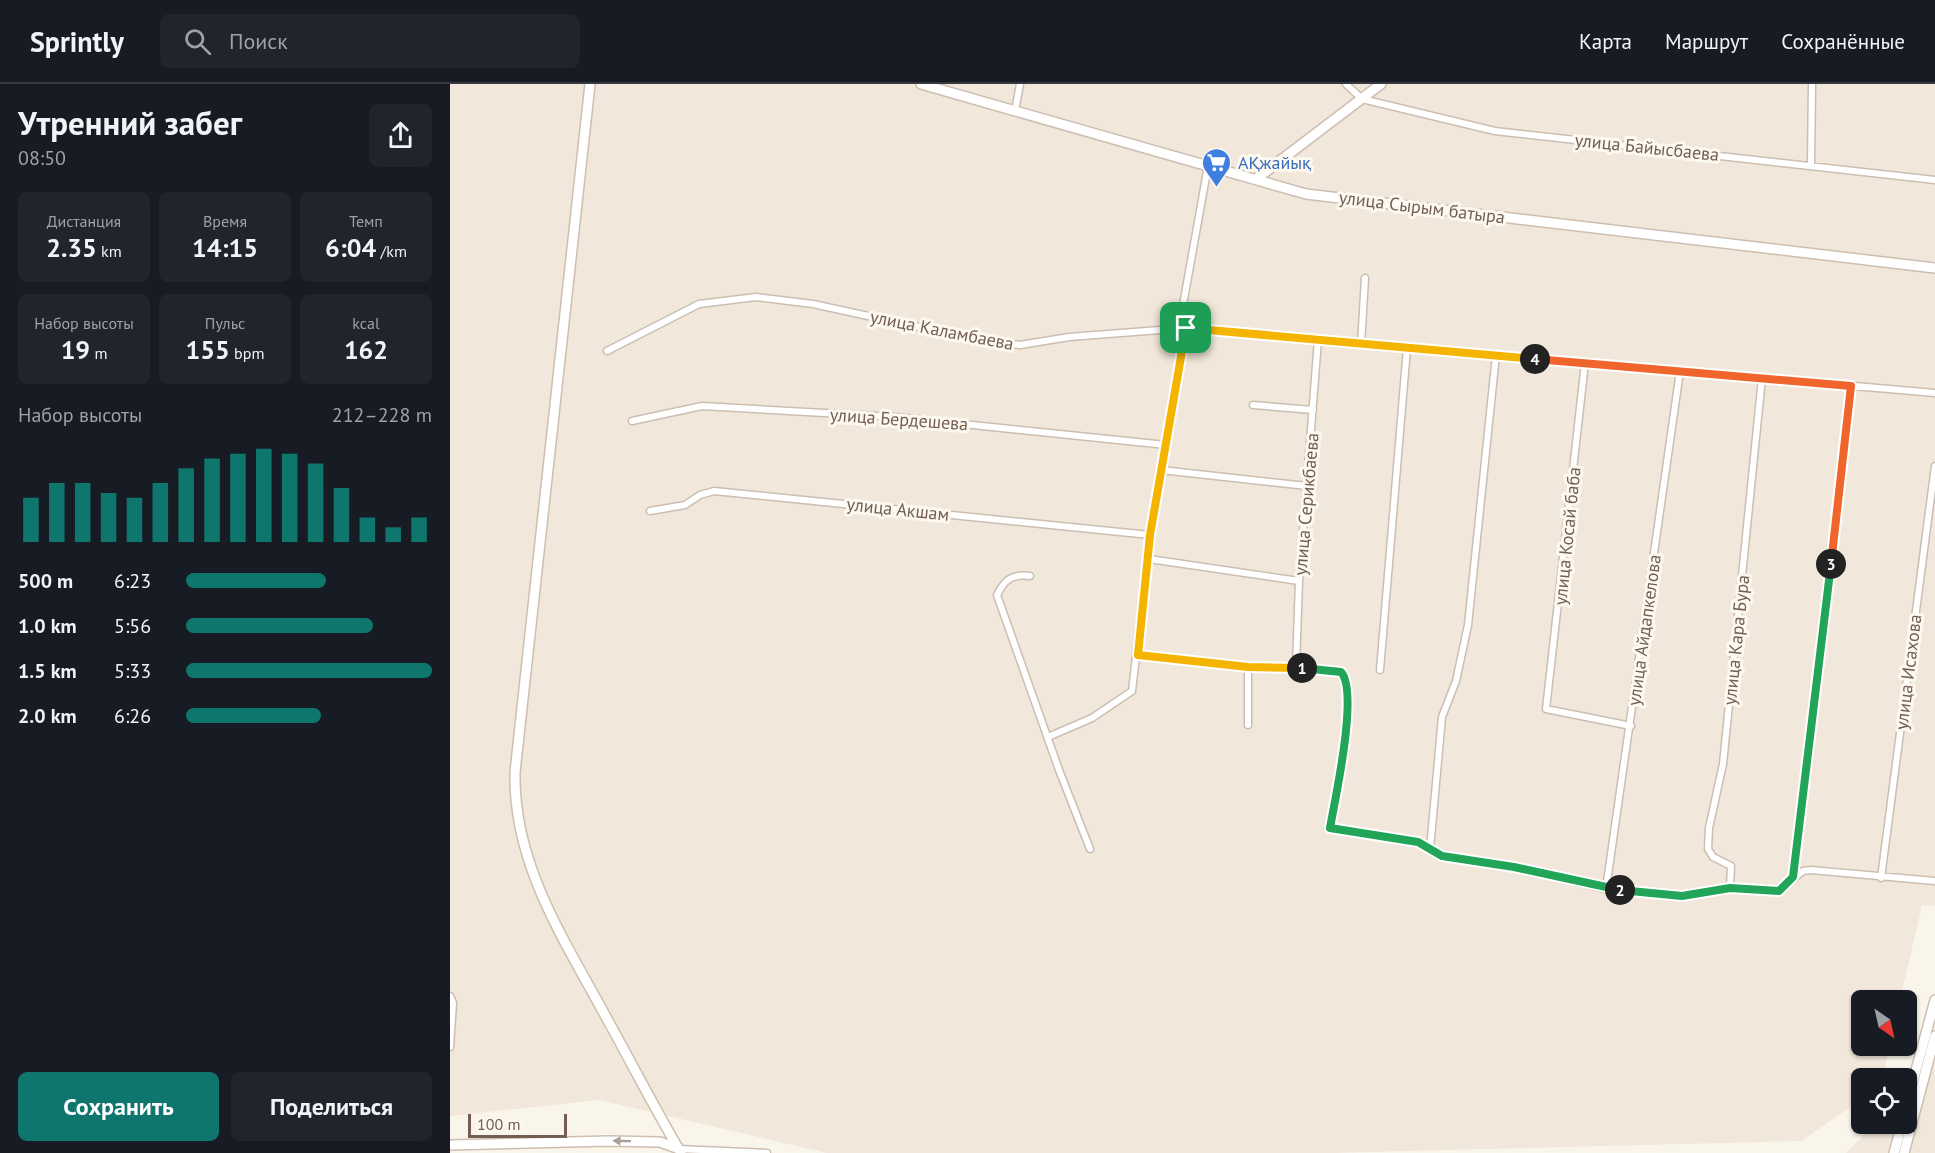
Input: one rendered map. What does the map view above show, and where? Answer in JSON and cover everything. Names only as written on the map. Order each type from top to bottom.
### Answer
[{"type":"main road","name":"улица Сырым батыра","points":[[921,84],[1306,194],[1935,268]]},
{"type":"main road","points":[[1256,179],[1381,84]]},
{"type":"main road","points":[[590,85],[516,760],[515,798],[519,829],[534,879],[559,932],[680,1151]]},
{"type":"main road","points":[[1917,1068],[1935,1000]]},
{"type":"main road","points":[[1904,1153],[1930,1072],[1935,1036]]},
{"type":"main road","points":[[1894,1153],[1899,1134]]},
{"type":"main road","points":[[450,1145],[660,1142],[680,1151]]},
{"type":"main road","points":[[666,1153],[680,1151]]},
{"type":"street","points":[[1015,111],[1020,84]]},
{"type":"street","points":[[1346,84],[1362,99]]},
{"type":"street","points":[[1811,164],[1812,84]]},
{"type":"street","name":"улица Байысбаева","points":[[1362,99],[1495,131],[1811,164],[1935,180]]},
{"type":"street","points":[[1048,737],[1092,718],[1132,691],[1138,655],[1150,535],[1186,328],[1183,305],[1208,166]]},
{"type":"street","points":[[1361,344],[1365,278]]},
{"type":"street","name":"улица Каламбаева","points":[[607,351],[699,304],[756,297],[813,304],[988,342],[1020,345],[1069,337],[1186,328],[1935,393]]},
{"type":"street","name":"улица Серикбаева","points":[[1296,667],[1299,581],[1318,340]]},
{"type":"street","points":[[1380,670],[1407,348]]},
{"type":"street","points":[[1430,849],[1442,717],[1456,681],[1468,625],[1496,356]]},
{"type":"street","name":"улица Косай баба","points":[[1584,363],[1546,709],[1631,726]]},
{"type":"street","name":"улица Айдапкелова","points":[[1606,888],[1680,371]]},
{"type":"street","name":"улица Кара Бура","points":[[1730,888],[1731,866],[1713,856],[1708,849],[1709,828],[1723,764],[1762,378]]},
{"type":"street","points":[[1793,877],[1851,386]]},
{"type":"street","points":[[1253,405],[1313,410]]},
{"type":"street","name":"улица Бердешева","points":[[633,421],[702,406],[896,417],[1166,445]]},
{"type":"street","name":"улица Исахова","points":[[1881,878],[1935,466]]},
{"type":"street","points":[[1161,471],[1307,486]]},
{"type":"street","name":"улица Акшам","points":[[650,511],[685,505],[700,495],[714,491],[1150,535]]},
{"type":"street","points":[[1149,559],[1299,581]]},
{"type":"street","points":[[1030,576],[1017,575],[1004,581],[998,595],[1090,849]]},
{"type":"street","points":[[1138,655],[1248,667],[1333,669],[1346,678],[1348,686],[1344,754],[1330,828],[1418,842],[1442,856],[1514,867],[1606,888],[1682,896],[1730,888],[1779,891],[1793,877],[1811,870],[1935,881]]},
{"type":"street","points":[[1248,667],[1248,725]]},
{"type":"street","points":[[450,996],[453,1002],[450,1047]]},
{"type":"street","points":[[680,1151],[767,1153]]},
{"type":"shaded area","points":[[450,84],[1935,84],[1935,906],[1922,905],[1902,990],[1851,990],[1851,1056],[1888,1056],[1884,1068],[1851,1068],[1851,1107],[1801,1141],[1326,1153],[827,1153],[599,1100],[450,1116]]},
{"type":"shaded area","points":[[1935,1062],[1935,1153],[1846,1153],[1865,1134],[1917,1134],[1917,1081]]},
{"type":"place","name":"АҚжайық","points":[[1217,188]]},
{"type":"route","points":[[1186,328],[1851,386],[1793,877],[1779,891],[1730,888],[1682,896],[1606,888],[1514,867],[1442,856],[1418,842],[1330,828],[1344,754],[1347,715],[1348,686],[1341,672],[1333,669],[1296,667],[1248,667],[1138,655],[1150,535],[1186,328]]}]
